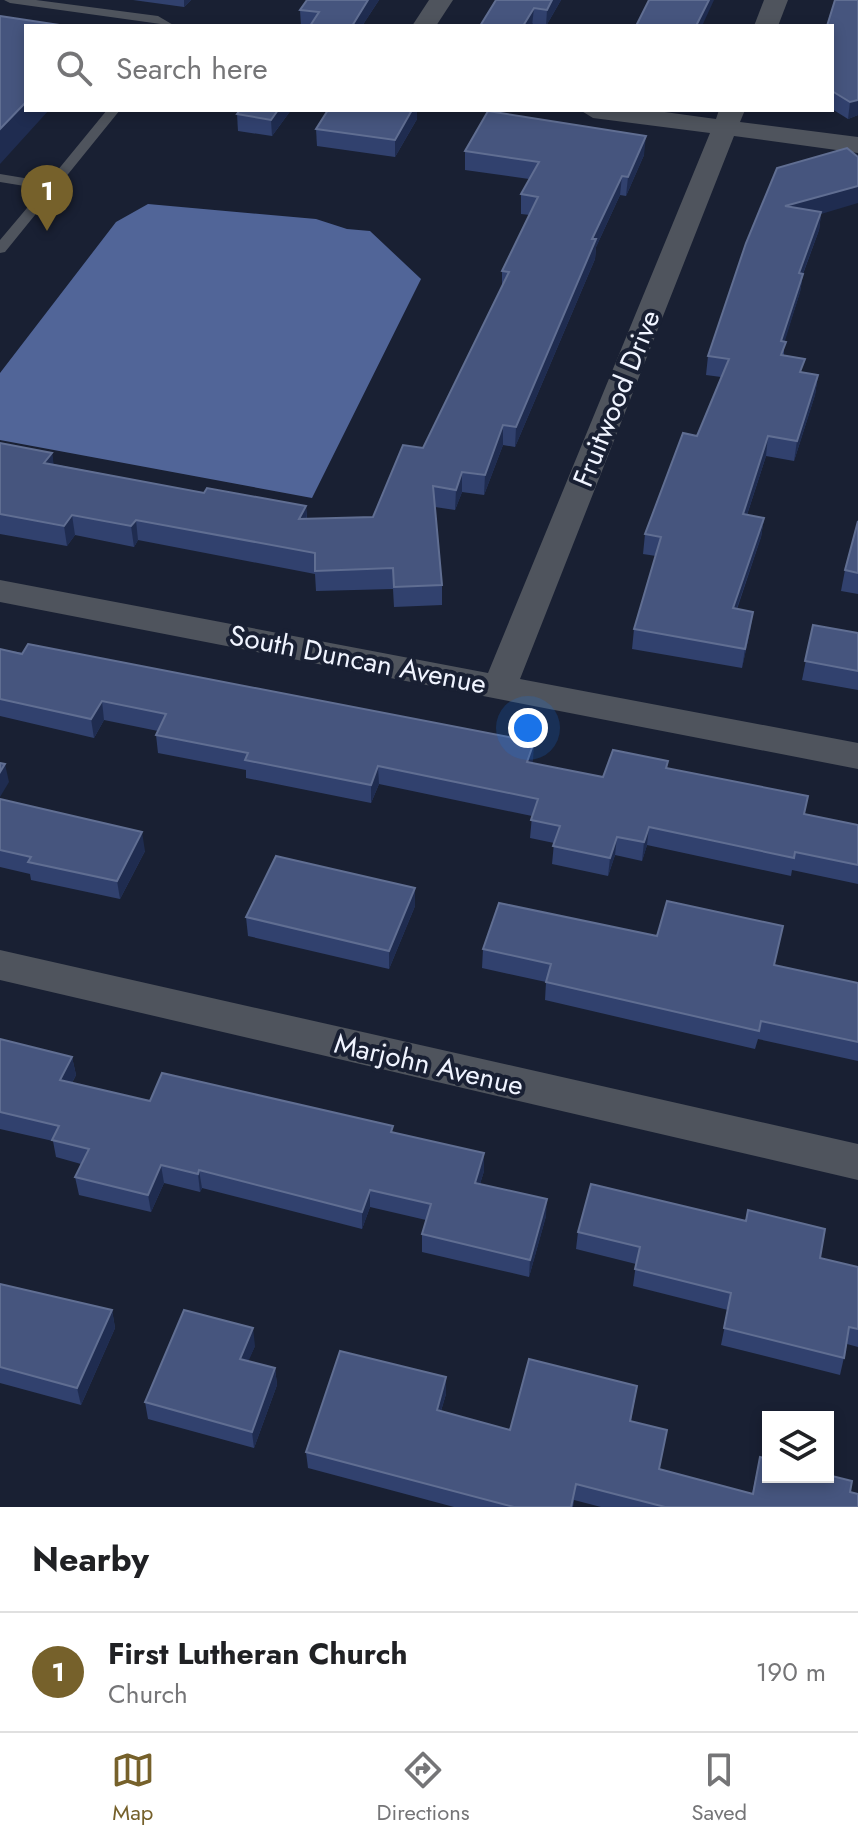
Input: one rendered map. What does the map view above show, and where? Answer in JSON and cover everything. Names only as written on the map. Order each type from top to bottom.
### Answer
[{"type":"street","points":[[425,24],[441,0]]},
{"type":"street","points":[[767,24],[776,0]]},
{"type":"street","points":[[623,112],[728,119],[858,145]]},
{"type":"street","name":"Fruitwood Drive","points":[[500,686],[728,119]]},
{"type":"street","name":"South Duncan Avenue","points":[[0,591],[858,756]]},
{"type":"street","name":"Marjohn Avenue","points":[[0,965],[858,1162]]},
{"type":"lane","points":[[10,0],[158,20],[165,24]]},
{"type":"lane","points":[[0,249],[112,112]]},
{"type":"lane","points":[[0,178],[52,186]]},
{"type":"water","points":[[148,204],[316,219],[347,229],[370,231],[421,279],[312,498],[0,440],[0,373],[116,222]]},
{"type":"building","points":[[307,0],[368,0],[353,24],[311,24],[319,12],[300,10]]},
{"type":"building","points":[[496,0],[552,0],[547,10],[534,8],[524,24],[481,24]]},
{"type":"building","points":[[649,0],[709,0],[697,24],[637,24]]},
{"type":"building","points":[[835,0],[858,0],[858,100],[850,102],[834,92],[834,24],[828,24]]},
{"type":"building","points":[[0,16],[53,24],[24,24],[24,104],[0,129]]},
{"type":"building","points":[[238,112],[277,112],[271,120],[237,114]]},
{"type":"building","points":[[327,112],[411,112],[395,140],[316,129]]},
{"type":"building","points":[[487,112],[646,136],[628,177],[622,176],[592,239],[596,239],[516,427],[503,425],[485,475],[462,472],[456,490],[433,486],[442,585],[394,587],[393,568],[315,571],[315,553],[136,520],[131,526],[72,515],[64,526],[0,514],[0,443],[52,453],[44,463],[204,493],[207,488],[306,506],[299,519],[373,517],[403,445],[423,448],[509,272],[502,271],[538,197],[521,194],[539,162],[465,151]]},
{"type":"building","points":[[847,148],[858,157],[858,186],[785,206],[821,212],[799,273],[803,274],[781,341],[786,342],[781,355],[805,359],[800,372],[818,375],[797,441],[768,436],[743,514],[764,518],[733,608],[753,612],[745,649],[634,629],[661,537],[645,534],[683,433],[697,436],[729,359],[708,356],[746,243],[777,168]]},
{"type":"building","points":[[858,521],[858,573],[845,570]]},
{"type":"building","points":[[813,625],[858,633],[858,671],[805,661]]},
{"type":"building","points":[[28,644],[534,742],[527,762],[603,777],[613,750],[668,761],[666,768],[808,796],[804,814],[858,825],[858,865],[795,852],[794,858],[649,827],[644,842],[617,837],[610,858],[553,846],[560,826],[531,820],[538,799],[378,766],[371,785],[245,760],[248,753],[156,735],[166,714],[102,701],[91,719],[0,699],[0,649],[22,654]]},
{"type":"building","points":[[0,799],[142,832],[117,881],[28,862],[31,857],[0,850]]},
{"type":"building","points":[[276,856],[415,888],[389,951],[246,917]]},
{"type":"building","points":[[667,901],[783,926],[774,965],[858,983],[858,1042],[761,1021],[759,1031],[546,982],[551,964],[483,949],[499,903],[657,936]]},
{"type":"building","points":[[0,1039],[72,1057],[60,1080],[150,1101],[162,1073],[393,1126],[391,1132],[484,1153],[475,1183],[547,1199],[530,1260],[422,1234],[431,1204],[370,1190],[362,1212],[199,1170],[198,1174],[161,1165],[148,1195],[75,1177],[89,1149],[52,1140],[59,1126],[0,1112]]},
{"type":"building","points":[[591,1184],[746,1221],[748,1210],[825,1229],[820,1258],[858,1267],[858,1329],[849,1327],[844,1358],[724,1328],[731,1293],[635,1269],[640,1247],[578,1232]]},
{"type":"building","points":[[0,1284],[112,1310],[77,1388],[0,1367]]},
{"type":"building","points":[[184,1310],[253,1328],[240,1359],[275,1368],[252,1432],[145,1402]]},
{"type":"building","points":[[340,1351],[446,1377],[437,1410],[510,1430],[529,1359],[637,1386],[630,1421],[667,1430],[659,1469],[753,1494],[760,1457],[762,1483],[834,1483],[834,1476],[852,1481],[850,1492],[858,1494],[858,1507],[665,1507],[576,1484],[571,1507],[514,1507],[306,1452]]},
{"type":"place","name":"First Lutheran Church","points":[[47,231]]}]
